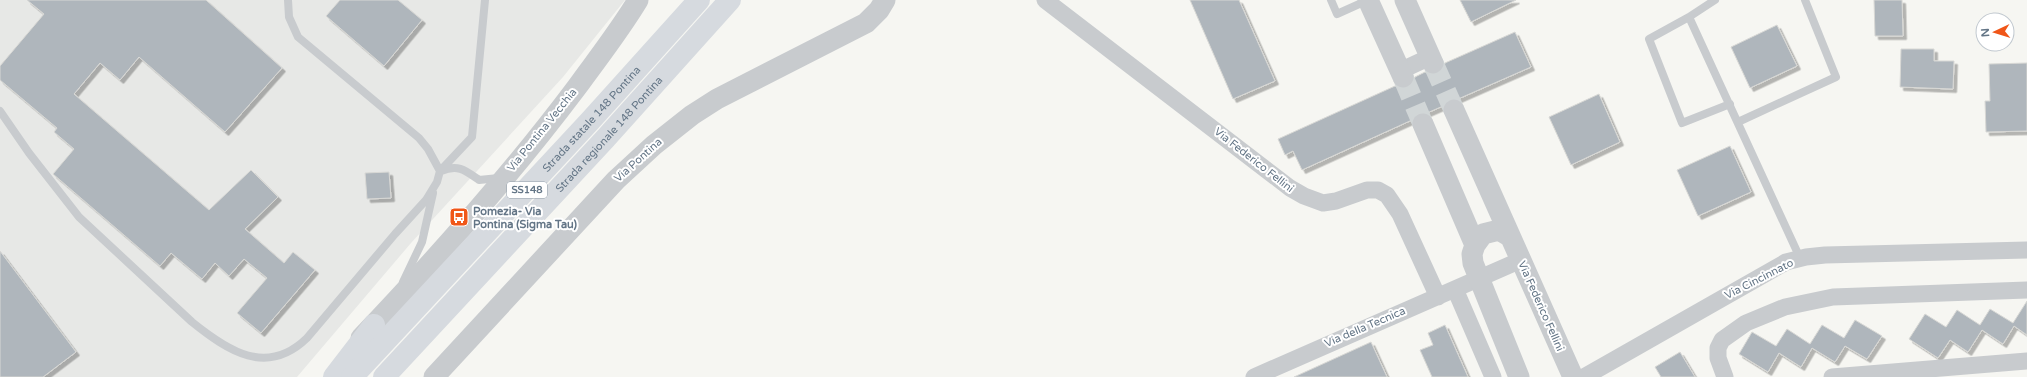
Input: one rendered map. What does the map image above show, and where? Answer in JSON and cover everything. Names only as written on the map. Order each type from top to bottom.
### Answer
[{"type":"highway","name":"Strada statale 148 Pontina","points":[[352,377],[590,122],[700,0]]},
{"type":"highway","name":"Strada regionale 148 Pontina","points":[[386,376],[573,174],[730,0]]},
{"type":"highway","points":[[334,377],[374,324]]},
{"type":"street","name":"Via Pontina Vecchia","points":[[324,377],[429,266],[506,176],[570,96],[618,32],[638,0]]},
{"type":"street","name":"Via Pontina","points":[[434,377],[616,180],[654,145],[692,115],[717,99],[866,23],[879,10],[885,0]]},
{"type":"street","name":"Via Federico Fellini","points":[[1045,0],[1290,188],[1304,196],[1323,203],[1336,202],[1367,190],[1378,190],[1387,195],[1400,214],[1438,297]]},
{"type":"street","points":[[1368,0],[1402,74],[1431,60],[1405,0]]},
{"type":"street","name":"Via Federico Fellini","points":[[1454,110],[1573,377]]},
{"type":"street","points":[[1423,124],[1475,245]]},
{"type":"street","points":[[1509,236],[1501,231],[1490,230],[1483,234],[1475,245],[1472,258],[1478,279],[1519,377]]},
{"type":"street","name":"Via Cincinnato","points":[[1584,377],[1786,262],[1800,258],[1833,255],[2027,250]]},
{"type":"street","name":"Via della Tecnica","points":[[1254,377],[1521,260]]},
{"type":"street","points":[[1455,289],[1493,377]]},
{"type":"street","points":[[1725,377],[1718,358],[1718,348],[1722,340],[1746,323],[1765,313],[1785,307],[1832,297],[2027,290]]},
{"type":"street","points":[[1832,377],[2027,361]]},
{"type":"lane","points":[[288,0],[289,17],[298,37],[419,138],[428,149],[440,171]]},
{"type":"lane","points":[[392,304],[422,242],[434,188],[440,171],[472,136],[485,0]]},
{"type":"lane","points":[[1331,0],[1337,14],[1368,0]]},
{"type":"lane","points":[[1715,0],[1689,17],[1649,39],[1682,123],[1730,104]]},
{"type":"lane","points":[[1738,122],[1836,77],[1805,0]]},
{"type":"lane","points":[[1689,17],[1800,258]]},
{"type":"lane","points":[[0,111],[29,153],[70,206],[89,227],[206,334],[230,349],[248,357],[259,358],[278,356],[292,350],[303,342],[426,200],[434,188]]},
{"type":"lane","points":[[440,171],[457,167],[468,172],[479,180],[492,180],[506,176]]},
{"type":"shaded area","points":[[0,0],[625,0],[563,77],[411,243],[297,377],[0,377]]},
{"type":"building","points":[[27,0],[206,0],[282,68],[225,132],[139,57],[120,80],[100,63],[74,94],[209,210],[251,170],[278,197],[245,229],[284,263],[293,252],[315,270],[261,333],[237,313],[267,278],[244,259],[229,276],[215,263],[202,279],[171,253],[160,266],[53,174],[74,149],[54,132],[57,128],[0,80],[0,66],[44,14]]},
{"type":"building","points":[[340,0],[398,0],[422,20],[384,66],[326,16]]},
{"type":"building","points":[[1190,0],[1239,0],[1275,81],[1233,99]]},
{"type":"building","points":[[1460,0],[1516,0],[1471,22]]},
{"type":"building","points":[[1874,0],[1902,0],[1903,36],[1875,36]]},
{"type":"building","points":[[1777,25],[1797,66],[1750,88],[1731,47]]},
{"type":"building","points":[[1515,32],[1531,67],[1458,99],[1449,99],[1443,106],[1427,113],[1418,113],[1412,120],[1302,170],[1293,151],[1285,155],[1278,139],[1395,86],[1401,89],[1408,88],[1413,84],[1415,77],[1425,72],[1431,75],[1438,74],[1443,70],[1445,63]]},
{"type":"building","points":[[1901,49],[1934,49],[1934,61],[1954,61],[1953,89],[1900,87]]},
{"type":"building","points":[[2027,63],[2027,131],[1986,132],[1985,101],[1990,101],[1989,64]]},
{"type":"building","points":[[1599,94],[1620,142],[1571,165],[1549,117]]},
{"type":"building","points":[[1730,146],[1751,192],[1698,216],[1677,170]]},
{"type":"building","points":[[389,172],[391,198],[367,199],[365,173]]},
{"type":"building","points":[[0,251],[76,352],[43,377],[0,377]]},
{"type":"building","points":[[2027,301],[2027,335],[2014,326],[2003,344],[1982,330],[1968,352],[1950,340],[1938,358],[1909,339],[1925,314],[1946,327],[1957,310],[1980,325],[1990,309],[2013,323]]},
{"type":"building","points":[[1855,320],[1882,336],[1867,359],[1845,346],[1835,362],[1812,348],[1801,367],[1779,353],[1768,372],[1739,354],[1752,332],[1776,346],[1787,329],[1810,344],[1822,325],[1844,338]]},
{"type":"building","points":[[1445,325],[1468,377],[1432,377],[1420,350],[1433,345],[1428,333]]},
{"type":"building","points":[[1371,342],[1387,377],[1294,377]]},
{"type":"building","points":[[1680,352],[1695,377],[1661,377],[1655,367]]},
{"type":"tunnel","points":[[1433,63],[1454,110]]},
{"type":"tunnel","points":[[1403,77],[1423,124]]},
{"type":"place","name":"Pomezia- Via Pontina (Sigma Tau)","points":[[459,217]]}]
